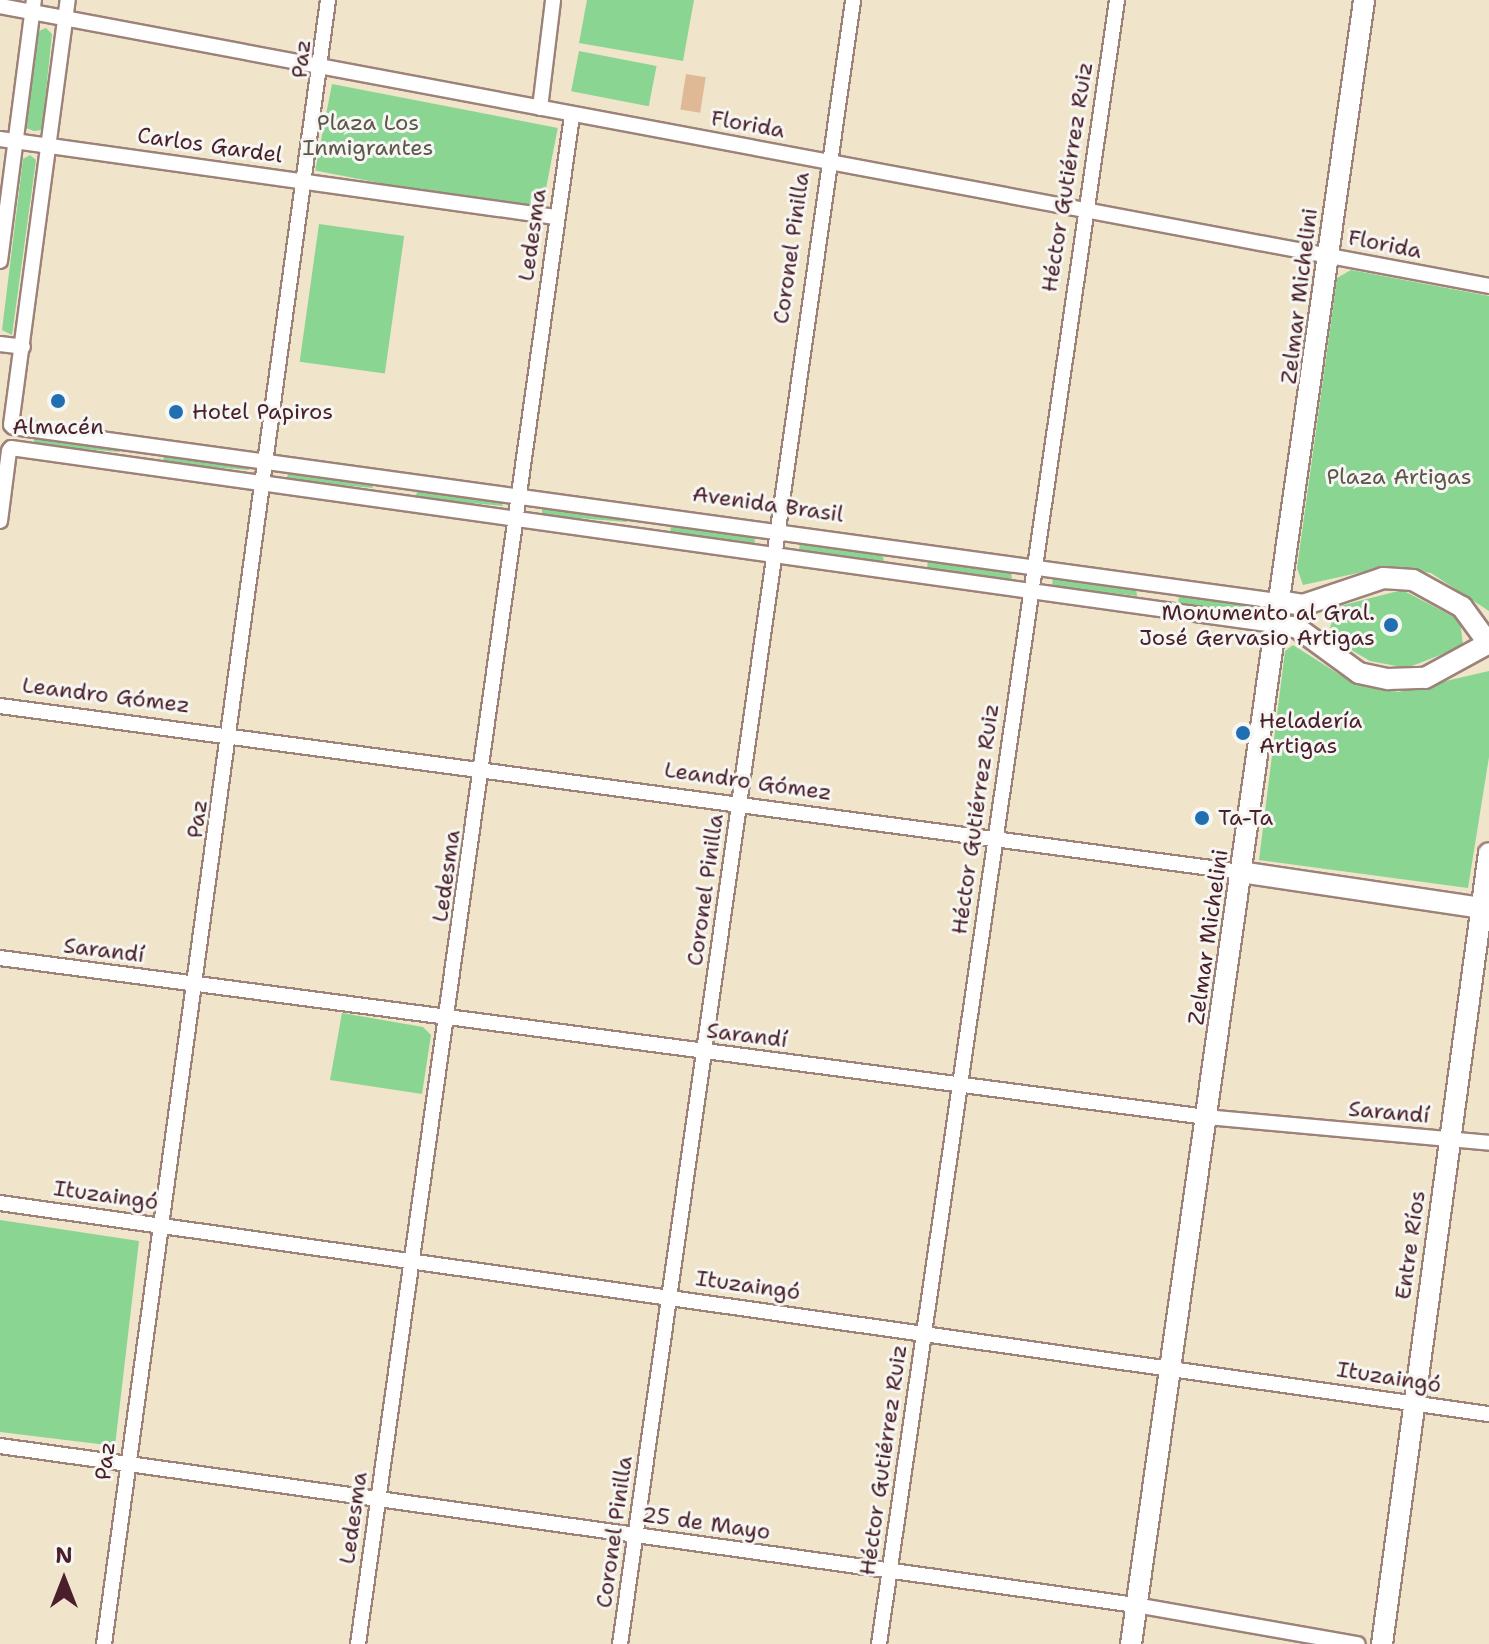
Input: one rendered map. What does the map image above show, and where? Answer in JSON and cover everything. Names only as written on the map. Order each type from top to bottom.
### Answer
[{"type":"street","points":[[0,521],[8,423],[23,347],[68,0]]},
{"type":"street","name":"Paz","points":[[104,1644],[159,1224],[196,984],[324,68],[328,0]]},
{"type":"street","points":[[540,108],[553,0]]},
{"type":"street","name":"Coronel Pinilla","points":[[620,1644],[671,1296],[826,161],[853,0]]},
{"type":"street","name":"Héctor Gutiérrez Ruiz","points":[[879,1644],[1083,207],[1117,0]]},
{"type":"street","name":"Zelmar Michelini","points":[[1131,1644],[1241,872],[1284,602],[1364,0]]},
{"type":"street","name":"Florida","points":[[0,6],[33,6],[66,17],[324,68],[1083,207],[1489,286]]},
{"type":"street","points":[[0,261],[7,140],[33,6]]},
{"type":"street","name":"Ledesma","points":[[358,1644],[484,769],[572,115]]},
{"type":"street","name":"Carlos Gardel","points":[[7,140],[556,217]]},
{"type":"street","points":[[0,344],[23,347]]},
{"type":"street","name":"Avenida Brasil","points":[[7,451],[1296,627],[1359,673],[1388,679],[1425,678],[1488,644],[1462,607],[1413,580],[1383,578],[1303,605],[8,423]]},
{"type":"street","name":"Leandro Gómez","points":[[0,706],[994,838],[1485,909]]},
{"type":"street","name":"Entre Ríos","points":[[1382,1644],[1449,1139],[1485,909],[1489,853]]},
{"type":"street","name":"Sarandí","points":[[0,958],[1206,1117],[1489,1143]]},
{"type":"street","name":"Ituzaingó","points":[[0,1203],[1169,1365],[1489,1414]]},
{"type":"street","name":"25 de Mayo","points":[[0,1446],[1136,1605],[1358,1644]]},
{"type":"green space","points":[[587,0],[694,0],[683,61],[579,43]]},
{"type":"green space","points":[[46,28],[52,34],[42,130],[34,131],[26,128],[39,31]]},
{"type":"green space","points":[[579,51],[657,66],[649,106],[571,91]]},
{"type":"green space","name":"Plaza Los Inmigrantes","points":[[332,84],[558,128],[541,214],[315,170]]},
{"type":"green space","points":[[30,155],[36,160],[12,335],[2,330],[23,159]]},
{"type":"green space","points":[[319,224],[404,236],[385,374],[300,362]]},
{"type":"green space","name":"Plaza Artigas","points":[[1351,270],[1489,296],[1489,611],[1431,573],[1390,566],[1303,585],[1297,568],[1337,278]]},
{"type":"green space","points":[[34,436],[117,447],[120,452],[34,445]]},
{"type":"green space","points":[[164,453],[246,465],[249,470],[163,463]]},
{"type":"green space","points":[[288,471],[371,482],[373,488],[287,480]]},
{"type":"green space","points":[[417,489],[500,500],[503,506],[416,498]]},
{"type":"green space","points":[[542,506],[625,517],[627,522],[542,515]]},
{"type":"green space","points":[[671,524],[754,535],[755,543],[670,533]]},
{"type":"green space","points":[[800,542],[882,553],[884,561],[799,551]]},
{"type":"green space","points":[[928,559],[1011,571],[1012,579],[927,569]]},
{"type":"green space","points":[[1053,577],[1136,588],[1137,596],[1052,586]]},
{"type":"green space","points":[[1402,590],[1460,620],[1463,646],[1407,668],[1370,661],[1336,641],[1330,628],[1336,607]]},
{"type":"green space","points":[[1179,594],[1261,606],[1263,614],[1178,604]]},
{"type":"green space","points":[[1293,645],[1345,678],[1398,692],[1489,671],[1489,757],[1468,888],[1259,860],[1285,651]]},
{"type":"green space","points":[[342,1013],[423,1027],[431,1035],[422,1094],[330,1080]]},
{"type":"green space","points":[[0,1220],[139,1241],[115,1446],[0,1432]]},
{"type":"building","points":[[686,74],[706,77],[700,113],[680,110]]},
{"type":"place","name":"Almacén","points":[[58,401]]},
{"type":"place","name":"Hotel Papiros","points":[[176,412]]},
{"type":"place","name":"Monumento al Gral. José Gervasio Artigas","points":[[1391,625]]},
{"type":"place","name":"Heladería Artigas","points":[[1243,733]]},
{"type":"place","name":"Ta-Ta","points":[[1202,818]]}]
